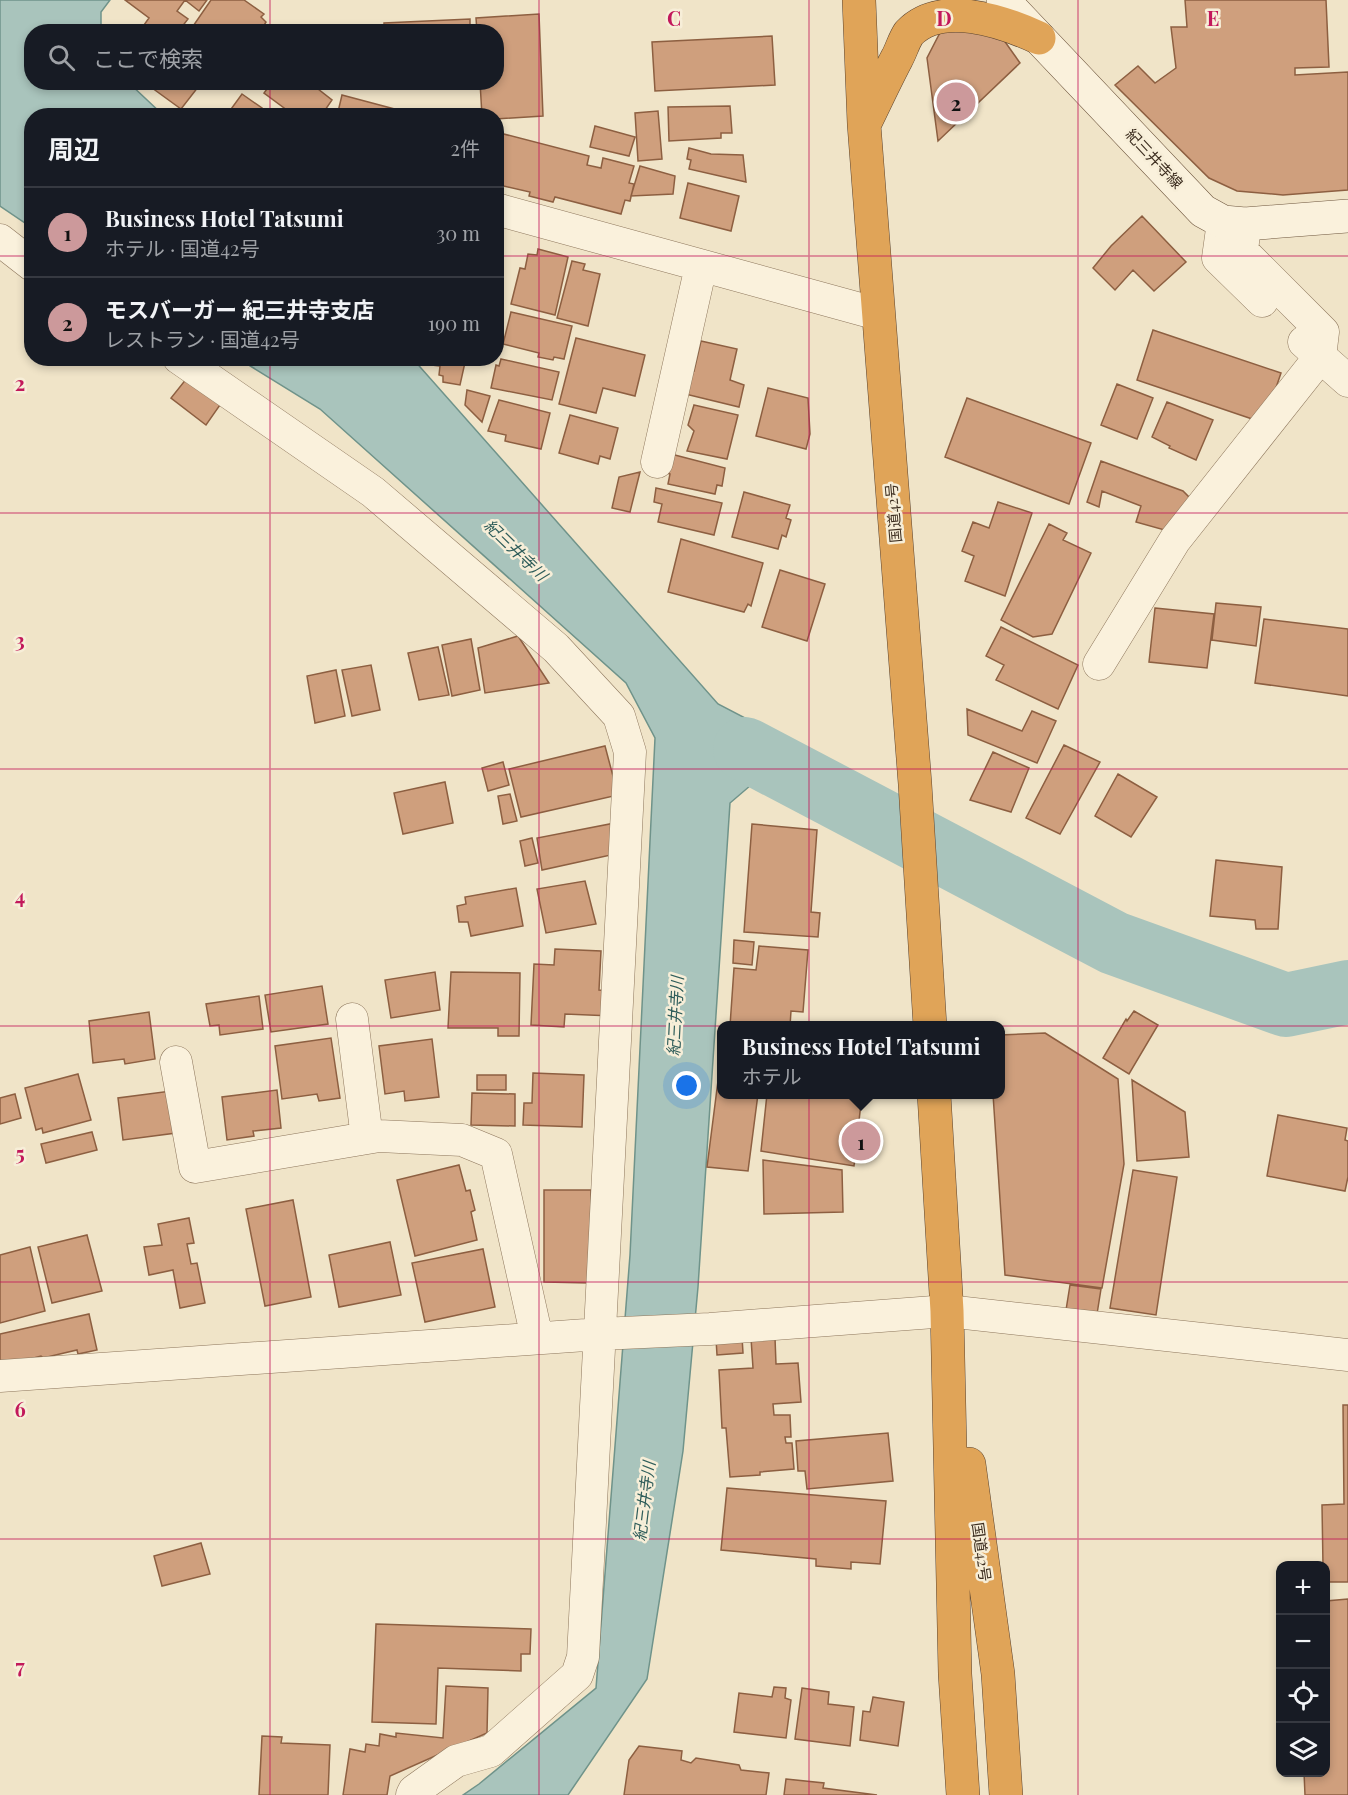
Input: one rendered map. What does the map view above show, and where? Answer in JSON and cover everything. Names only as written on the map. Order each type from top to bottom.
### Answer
[{"type":"highway","name":"国道42号","points":[[859,0],[864,124],[915,784],[930,1021]]},
{"type":"highway","points":[[864,124],[909,34],[924,20],[940,13],[968,14],[1007,23],[1039,38]]},
{"type":"highway","name":"国道42号","points":[[934,1099],[947,1311],[955,1674],[963,1795]]},
{"type":"highway","name":"国道42号","points":[[947,1311],[998,1674],[1006,1795]]},
{"type":"main road","name":"紀三井寺線","points":[[1003,0],[1203,211],[1234,223]]},
{"type":"main road","points":[[1234,223],[1348,216]]},
{"type":"street","points":[[504,211],[878,314]]},
{"type":"street","points":[[1099,664],[1175,540],[1320,357],[1323,332],[1242,251],[1234,223]]},
{"type":"street","points":[[0,240],[24,259]]},
{"type":"street","points":[[657,462],[701,266]]},
{"type":"street","points":[[1320,357],[1348,381]]},
{"type":"street","points":[[191,366],[373,492],[556,648],[619,716],[630,752],[607,1333],[583,1657],[577,1675],[491,1751],[456,1761],[414,1791],[412,1795]]},
{"type":"street","points":[[352,1019],[367,1138]]},
{"type":"street","points":[[176,1062],[195,1167],[378,1136],[462,1140],[496,1154],[537,1338]]},
{"type":"street","points":[[0,1376],[947,1311],[1348,1355]]},
{"type":"water","points":[[0,0],[110,0],[101,12],[101,24],[24,24],[24,90],[136,90],[156,108],[24,108],[24,222],[0,206]]},
{"type":"water","name":"紀三井寺川","points":[[250,366],[419,366],[718,704],[830,762],[818,814],[751,785],[730,803],[698,1287],[683,1451],[647,1679],[568,1795],[463,1795],[596,1688],[630,1255],[655,738],[626,683],[320,409]]},
{"type":"building","points":[[125,0],[185,0],[177,11],[188,19],[184,24],[145,24],[149,18]]},
{"type":"building","points":[[185,0],[207,0],[199,11]]},
{"type":"building","points":[[211,0],[244,0],[264,14],[261,17],[266,22],[265,24],[194,24]]},
{"type":"building","points":[[1185,0],[1326,0],[1329,67],[1295,68],[1295,75],[1348,72],[1348,190],[1283,195],[1237,191],[1209,178],[1115,85],[1138,66],[1155,83],[1176,68],[1171,27],[1187,27]]},
{"type":"building","points":[[539,14],[543,116],[504,118],[504,108],[482,108],[480,90],[504,90],[504,24],[476,24],[476,18]]},
{"type":"building","points":[[470,19],[470,24],[384,23]]},
{"type":"building","points":[[947,19],[996,29],[1020,63],[938,141],[927,58]]},
{"type":"building","points":[[772,36],[775,85],[655,91],[652,42]]},
{"type":"building","points":[[155,90],[196,90],[180,108]]},
{"type":"building","points":[[266,90],[319,90],[332,100],[326,108],[284,108],[264,93]]},
{"type":"building","points":[[242,94],[262,108],[232,108]]},
{"type":"building","points":[[342,95],[391,108],[339,108]]},
{"type":"building","points":[[730,106],[732,133],[721,133],[721,138],[669,141],[668,107]]},
{"type":"building","points":[[658,111],[662,159],[638,161],[635,113]]},
{"type":"building","points":[[595,126],[635,137],[629,156],[590,147]]},
{"type":"building","points":[[504,134],[589,156],[587,165],[601,168],[603,158],[634,166],[629,183],[634,184],[630,201],[625,200],[621,214],[555,197],[553,202],[529,196],[530,192],[504,186]]},
{"type":"building","points":[[689,148],[711,154],[743,155],[746,182],[689,169],[691,160],[687,159]]},
{"type":"building","points":[[640,166],[675,176],[673,194],[631,196]]},
{"type":"building","points":[[688,183],[739,196],[731,231],[680,218]]},
{"type":"building","points":[[1142,216],[1186,262],[1154,291],[1133,270],[1115,290],[1093,268],[1111,246]]},
{"type":"building","points":[[538,249],[568,257],[555,315],[511,304],[520,268],[525,269],[528,254],[537,255]]},
{"type":"building","points":[[572,261],[585,264],[583,270],[600,274],[588,326],[557,318]]},
{"type":"building","points":[[511,312],[572,326],[564,359],[554,357],[553,360],[538,357],[539,353],[504,344]]},
{"type":"building","points":[[1153,330],[1281,373],[1264,423],[1137,380]]},
{"type":"building","points":[[576,338],[645,355],[635,396],[603,388],[596,413],[559,404]]},
{"type":"building","points":[[701,341],[737,349],[730,380],[744,385],[739,407],[677,392],[682,368],[694,371]]},
{"type":"building","points":[[504,360],[559,372],[552,400],[491,388],[496,366],[504,366]]},
{"type":"building","points":[[440,366],[464,366],[460,385],[443,382],[443,376],[439,375]]},
{"type":"building","points":[[187,378],[220,405],[206,425],[171,398]]},
{"type":"building","points":[[1117,384],[1153,398],[1137,439],[1101,425]]},
{"type":"building","points":[[768,388],[808,398],[810,434],[806,449],[756,436]]},
{"type":"building","points":[[467,390],[490,396],[482,422],[465,405]]},
{"type":"building","points":[[967,398],[1091,443],[1069,504],[945,457]]},
{"type":"building","points":[[499,400],[550,413],[541,449],[505,441],[506,435],[488,431]]},
{"type":"building","points":[[1167,402],[1213,420],[1196,460],[1169,448],[1170,446],[1152,437]]},
{"type":"building","points":[[694,405],[738,415],[727,459],[687,451],[694,431],[688,425]]},
{"type":"building","points":[[570,415],[618,428],[610,459],[600,456],[598,464],[559,453]]},
{"type":"building","points":[[671,454],[725,468],[722,486],[717,485],[715,494],[668,484],[670,474],[661,471]]},
{"type":"building","points":[[1101,461],[1183,491],[1194,502],[1168,531],[1136,522],[1141,506],[1102,491],[1099,507],[1087,502]]},
{"type":"building","points":[[640,472],[630,512],[612,508],[619,477]]},
{"type":"building","points":[[656,488],[722,503],[714,535],[658,522],[662,504],[654,502]]},
{"type":"building","points":[[744,492],[790,505],[786,518],[791,520],[786,537],[782,535],[778,549],[732,537]]},
{"type":"building","points":[[998,502],[1032,513],[1005,596],[965,581],[974,556],[962,551],[973,522],[989,528]]},
{"type":"building","points":[[1049,524],[1067,533],[1063,540],[1091,553],[1052,634],[1033,637],[1001,620]]},
{"type":"building","points":[[681,539],[763,563],[751,606],[748,604],[744,612],[668,592]]},
{"type":"building","points":[[780,570],[825,584],[807,641],[762,627]]},
{"type":"building","points":[[1216,603],[1261,607],[1256,646],[1212,640]]},
{"type":"building","points":[[1155,608],[1214,614],[1207,668],[1149,662]]},
{"type":"building","points":[[1264,619],[1348,629],[1348,696],[1255,683]]},
{"type":"building","points":[[1001,627],[1078,665],[1058,709],[996,680],[1004,665],[986,656]]},
{"type":"building","points":[[518,636],[549,683],[485,693],[478,648]]},
{"type":"building","points":[[471,639],[480,690],[452,696],[442,645]]},
{"type":"building","points":[[438,647],[449,695],[419,700],[408,653]]},
{"type":"building","points":[[371,665],[380,710],[352,716],[342,670]]},
{"type":"building","points":[[336,670],[345,716],[315,723],[307,676]]},
{"type":"building","points":[[967,709],[1022,731],[1032,711],[1056,721],[1037,763],[968,735]]},
{"type":"building","points":[[1064,745],[1100,762],[1060,834],[1026,818]]},
{"type":"building","points":[[605,746],[618,795],[521,817],[509,769]]},
{"type":"building","points":[[993,752],[1029,768],[1011,812],[970,800]]},
{"type":"building","points":[[503,762],[509,785],[488,791],[482,768]]},
{"type":"building","points":[[1118,774],[1157,797],[1131,837],[1095,816]]},
{"type":"building","points":[[445,782],[453,823],[403,834],[394,793]]},
{"type":"building","points":[[510,794],[517,821],[503,824],[498,796]]},
{"type":"building","points":[[615,823],[620,853],[542,870],[537,838]]},
{"type":"building","points":[[752,824],[817,830],[811,912],[820,913],[818,937],[744,932]]},
{"type":"building","points":[[532,838],[538,863],[525,866],[520,841]]},
{"type":"building","points":[[1216,860],[1282,867],[1278,929],[1256,929],[1255,920],[1210,916]]},
{"type":"building","points":[[585,881],[596,924],[546,933],[537,889]]},
{"type":"building","points":[[516,888],[523,926],[471,936],[468,922],[459,922],[457,906],[466,904],[465,897]]},
{"type":"building","points":[[734,940],[754,942],[752,965],[733,963]]},
{"type":"building","points":[[759,946],[808,950],[803,1012],[791,1011],[790,1021],[730,1021],[734,968],[756,970]]},
{"type":"building","points":[[555,949],[601,951],[599,990],[613,991],[612,1016],[565,1014],[564,1027],[531,1025],[534,964],[554,965]]},
{"type":"building","points":[[435,972],[440,1010],[391,1018],[385,980]]},
{"type":"building","points":[[451,972],[520,973],[519,1036],[498,1036],[498,1028],[448,1028]]},
{"type":"building","points":[[322,986],[328,1024],[271,1032],[265,995]]},
{"type":"building","points":[[259,996],[263,1029],[220,1035],[219,1025],[210,1026],[206,1004]]},
{"type":"building","points":[[1134,1011],[1158,1025],[1129,1074],[1103,1058],[1126,1019],[1127,1021]]},
{"type":"building","points":[[149,1012],[155,1059],[125,1064],[124,1059],[93,1063],[89,1021]]},
{"type":"building","points":[[1045,1033],[1118,1079],[1124,1164],[1102,1288],[1005,1275],[993,1099],[1005,1099],[1005,1035]]},
{"type":"building","points":[[331,1038],[340,1098],[319,1101],[317,1094],[282,1099],[275,1046]]},
{"type":"building","points":[[432,1039],[439,1097],[405,1101],[404,1091],[385,1094],[379,1046]]},
{"type":"building","points":[[533,1073],[584,1075],[582,1127],[523,1125],[524,1103],[532,1103]]},
{"type":"building","points":[[78,1074],[91,1120],[43,1133],[42,1128],[36,1130],[25,1088]]},
{"type":"building","points":[[477,1075],[506,1075],[506,1090],[477,1090]]},
{"type":"building","points":[[1132,1080],[1185,1112],[1189,1157],[1137,1161]]},
{"type":"building","points":[[717,1089],[717,1099],[757,1099],[748,1171],[707,1167]]},
{"type":"building","points":[[277,1090],[281,1128],[253,1131],[254,1136],[227,1140],[222,1097]]},
{"type":"building","points":[[171,1091],[176,1133],[123,1140],[118,1098]]},
{"type":"building","points":[[472,1093],[515,1094],[515,1126],[471,1125]]},
{"type":"building","points":[[15,1094],[21,1118],[0,1124],[0,1098]]},
{"type":"building","points":[[766,1099],[861,1099],[854,1166],[761,1151]]},
{"type":"building","points":[[1278,1115],[1347,1128],[1345,1140],[1348,1141],[1348,1177],[1345,1191],[1267,1176]]},
{"type":"building","points":[[92,1132],[97,1150],[46,1163],[41,1144]]},
{"type":"building","points":[[763,1160],[842,1170],[843,1212],[764,1214]]},
{"type":"building","points":[[459,1165],[466,1191],[470,1190],[475,1210],[471,1212],[477,1240],[415,1256],[397,1180]]},
{"type":"building","points":[[1133,1170],[1177,1177],[1156,1315],[1110,1308]]},
{"type":"building","points":[[544,1190],[591,1190],[590,1283],[544,1282]]},
{"type":"building","points":[[293,1200],[311,1297],[265,1306],[246,1209]]},
{"type":"building","points":[[189,1218],[194,1243],[187,1244],[191,1264],[197,1263],[205,1303],[180,1308],[173,1270],[149,1275],[144,1247],[162,1245],[158,1224]]},
{"type":"building","points":[[87,1235],[102,1291],[52,1303],[38,1247]]},
{"type":"building","points":[[390,1242],[401,1295],[339,1307],[329,1255]]},
{"type":"building","points":[[30,1247],[45,1311],[0,1323],[0,1255]]},
{"type":"building","points":[[483,1249],[495,1307],[425,1322],[412,1263]]},
{"type":"building","points":[[1070,1285],[1101,1289],[1097,1314],[1066,1310]]},
{"type":"building","points":[[89,1314],[97,1350],[78,1354],[77,1350],[43,1358],[41,1356],[18,1362],[0,1363],[0,1334]]},
{"type":"building","points":[[742,1337],[743,1353],[717,1355],[716,1339]]},
{"type":"building","points":[[751,1338],[775,1338],[776,1364],[798,1363],[801,1402],[773,1404],[774,1415],[790,1415],[791,1437],[785,1437],[786,1443],[792,1443],[794,1469],[730,1477],[726,1428],[722,1428],[719,1370],[753,1368]]},
{"type":"building","points":[[1343,1405],[1348,1405],[1348,1582],[1330,1582],[1330,1561],[1323,1561],[1322,1505],[1344,1504]]},
{"type":"building","points":[[888,1433],[893,1481],[807,1489],[805,1471],[798,1471],[796,1441]]},
{"type":"building","points":[[727,1488],[886,1501],[880,1564],[851,1562],[851,1569],[816,1566],[816,1559],[721,1550]]},
{"type":"building","points":[[201,1543],[210,1574],[162,1586],[154,1556]]},
{"type":"building","points":[[1348,1599],[1348,1795],[1305,1795],[1304,1777],[1330,1777],[1330,1601]]},
{"type":"building","points":[[376,1624],[531,1629],[530,1654],[521,1654],[521,1671],[438,1668],[436,1724],[372,1722]]},
{"type":"building","points":[[446,1686],[488,1688],[487,1733],[390,1776],[387,1795],[343,1795],[350,1749],[365,1752],[366,1744],[379,1746],[380,1734],[396,1737],[396,1733],[443,1738]]},
{"type":"building","points":[[774,1687],[786,1688],[785,1698],[791,1700],[786,1738],[734,1732],[739,1693],[772,1697]]},
{"type":"building","points":[[802,1688],[829,1692],[828,1704],[854,1707],[850,1746],[795,1739]]},
{"type":"building","points":[[873,1697],[904,1702],[898,1746],[860,1740],[863,1711],[870,1712]]},
{"type":"building","points":[[262,1736],[282,1737],[281,1743],[330,1745],[328,1795],[259,1795]]},
{"type":"building","points":[[639,1746],[682,1751],[681,1760],[691,1763],[696,1758],[739,1765],[741,1770],[769,1773],[766,1795],[624,1795],[629,1760]]},
{"type":"building","points":[[786,1779],[824,1783],[823,1788],[877,1795],[784,1795]]},
{"type":"waterway","points":[[745,749],[1114,943],[1286,1005],[1348,992]]},
{"type":"place","name":"モスバーガー 紀三井寺支店","points":[[956,102]]},
{"type":"place","name":"Business Hotel Tatsumi","points":[[861,1141]]}]
